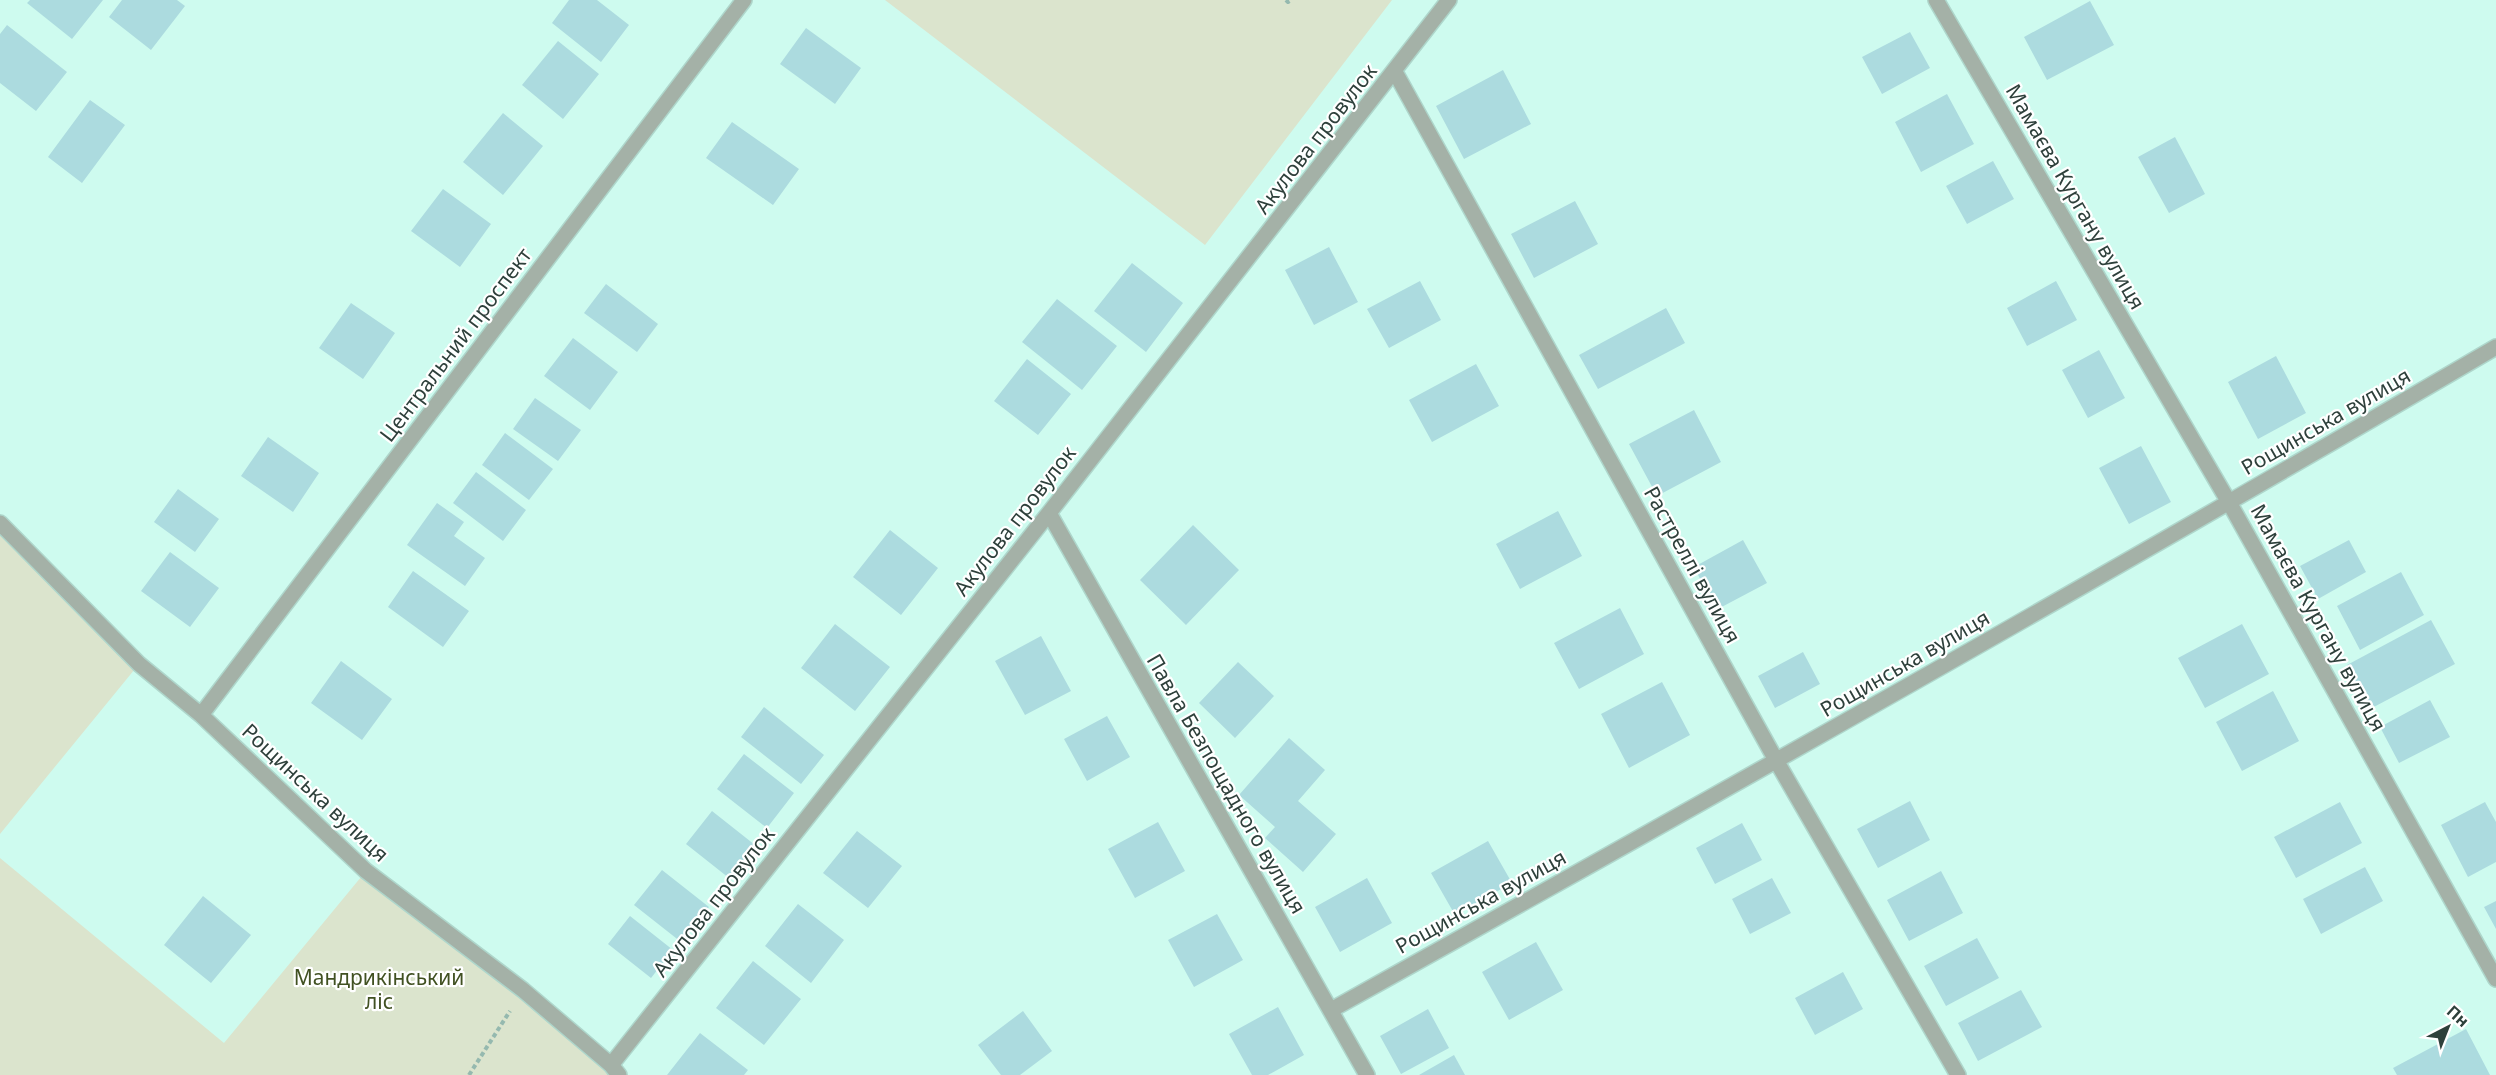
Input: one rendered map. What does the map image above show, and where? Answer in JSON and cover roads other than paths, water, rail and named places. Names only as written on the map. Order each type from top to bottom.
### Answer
[{"type":"street","name":"Центральний проспект","points":[[201,715],[744,0]]},
{"type":"street","name":"Акулова провулок","points":[[615,1070],[1449,0]]},
{"type":"street","name":"Мамаєва Кургану вулиця","points":[[1936,0],[2230,504],[2496,979]]},
{"type":"street","name":"Растреллі вулиця","points":[[1395,72],[1777,762],[1958,1075]]},
{"type":"street","name":"Рощинська вулиця","points":[[1331,1010],[1777,762],[2230,504],[2496,347]]},
{"type":"street","name":"Павла Безпощадного вулиця","points":[[1049,513],[1367,1075]]},
{"type":"street","name":"Рощинська вулиця","points":[[0,522],[139,664],[201,715],[366,871],[524,990],[615,1070]]},
{"type":"park label","name":"Мандрикінський ліс","points":[[379,990]]}]
